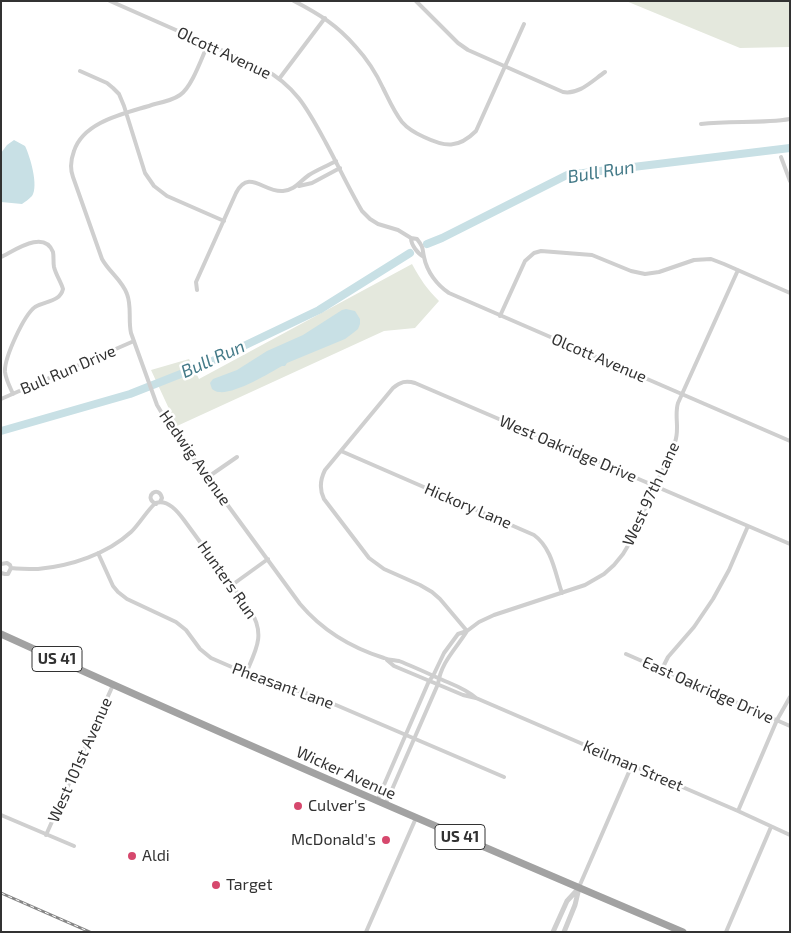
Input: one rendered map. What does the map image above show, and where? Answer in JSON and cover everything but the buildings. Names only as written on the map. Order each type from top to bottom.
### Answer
[{"type":"highway","name":"Wicker Avenue","points":[[1,634],[377,801],[683,932]]},
{"type":"street","name":"Olcott Avenue","points":[[110,1],[262,68],[293,91],[314,119],[366,215],[378,224],[398,230],[411,238],[417,239],[424,250],[424,257],[434,278],[445,290],[454,296],[790,441]]},
{"type":"street","points":[[294,1],[324,18],[346,36],[375,72],[393,108],[406,127],[439,144],[450,145],[462,142],[476,131],[524,24]]},
{"type":"street","points":[[416,1],[458,43],[468,50],[558,90],[568,93],[582,89],[605,72]]},
{"type":"street","points":[[279,79],[324,18]]},
{"type":"street","name":"Hedwig Avenue","points":[[208,44],[191,81],[182,94],[100,123],[85,133],[76,146],[71,172],[102,259],[122,284],[128,296],[130,328],[148,382],[165,419],[300,604],[317,621],[344,640],[433,676]]},
{"type":"street","points":[[80,71],[107,83],[121,98],[143,168],[151,184],[167,196],[224,221]]},
{"type":"street","points":[[701,124],[790,118]]},
{"type":"street","points":[[781,157],[790,181]]},
{"type":"street","points":[[297,186],[308,176],[336,161]]},
{"type":"street","points":[[197,290],[196,282],[237,190],[244,183],[255,182],[280,192],[312,183],[340,168]]},
{"type":"street","points":[[1,257],[34,242],[47,244],[53,252],[54,266],[62,286],[62,293],[58,298],[39,305],[28,313],[3,366],[13,394]]},
{"type":"street","points":[[500,316],[525,260],[534,253],[541,251],[592,255],[640,273],[655,273],[690,261],[702,259],[715,260],[790,293]]},
{"type":"street","name":"West 97th Lane","points":[[384,804],[387,801],[438,684],[438,678],[448,658],[467,631],[489,617],[580,588],[604,574],[623,554],[677,439],[676,411],[682,394],[738,270]]},
{"type":"street","name":"Bull Run Drive","points":[[1,399],[134,341]]},
{"type":"street","name":"West Oakridge Drive","points":[[341,451],[393,388],[401,382],[409,381],[790,544]]},
{"type":"street","points":[[341,451],[325,470],[322,478],[320,485],[324,499],[369,558],[384,569],[432,592],[467,631]]},
{"type":"street","name":"Hickory Lane","points":[[341,451],[534,535],[548,551],[562,593]]},
{"type":"street","points":[[208,478],[237,457]]},
{"type":"street","name":"Hunters Run","points":[[98,553],[128,535],[140,523],[152,506],[158,503],[167,504],[181,516],[253,615],[259,637],[246,673]]},
{"type":"street","points":[[662,669],[668,658],[694,627],[713,600],[729,570],[748,526]]},
{"type":"street","points":[[11,568],[38,569],[61,565],[98,553]]},
{"type":"street","name":"Pheasant Lane","points":[[98,553],[113,586],[121,595],[176,622],[186,630],[207,656],[267,682],[308,694],[504,777]]},
{"type":"street","points":[[232,585],[268,559]]},
{"type":"street","points":[[1,564],[7,563],[11,568]]},
{"type":"street","points":[[1,573],[8,574],[11,568]]},
{"type":"street","name":"West 97th Lane","points":[[377,801],[441,657],[458,634],[467,631]]},
{"type":"street","name":"East Oakridge Drive","points":[[626,654],[790,726]]},
{"type":"street","name":"Hedwig Avenue","points":[[385,658],[394,666],[429,681]]},
{"type":"street","name":"Keilman Street","points":[[433,676],[466,690],[476,698]]},
{"type":"street","name":"Keilman Street","points":[[429,681],[463,695],[476,698],[790,835]]},
{"type":"street","name":"West 101st Avenue","points":[[46,834],[114,685]]},
{"type":"street","points":[[738,811],[777,720],[790,696]]},
{"type":"street","points":[[564,932],[576,905],[579,888],[632,766]]},
{"type":"street","points":[[1,815],[74,846]]},
{"type":"street","points":[[366,932],[416,818]]},
{"type":"street","points":[[726,932],[771,827]]},
{"type":"street","points":[[553,932],[567,901],[579,888]]},
{"type":"shaded area","points":[[626,1],[790,1],[790,47],[740,48]]},
{"type":"shaded area","points":[[412,264],[424,284],[439,301],[415,328],[384,331],[177,426],[151,370],[189,359],[199,379]]},
{"type":"water","points":[[14,140],[25,146],[35,185],[32,196],[22,204],[1,202],[1,153]]},
{"type":"water","points":[[346,309],[355,311],[360,319],[360,324],[358,329],[345,339],[287,363],[285,366],[242,387],[226,392],[218,392],[212,389],[210,383],[213,379],[237,370],[267,351],[303,335]]},
{"type":"waterway","name":"Bull Run","points":[[427,244],[567,175],[790,148]]},
{"type":"waterway","name":"Bull Run","points":[[1,431],[130,394],[206,364],[319,310],[410,253]]},
{"type":"railway","points":[[1,893],[90,932]]},
{"type":"place","name":"Culver's","points":[[298,806]]},
{"type":"place","name":"McDonald's","points":[[386,840]]},
{"type":"place","name":"Aldi","points":[[132,856]]},
{"type":"place","name":"Target","points":[[216,885]]}]
